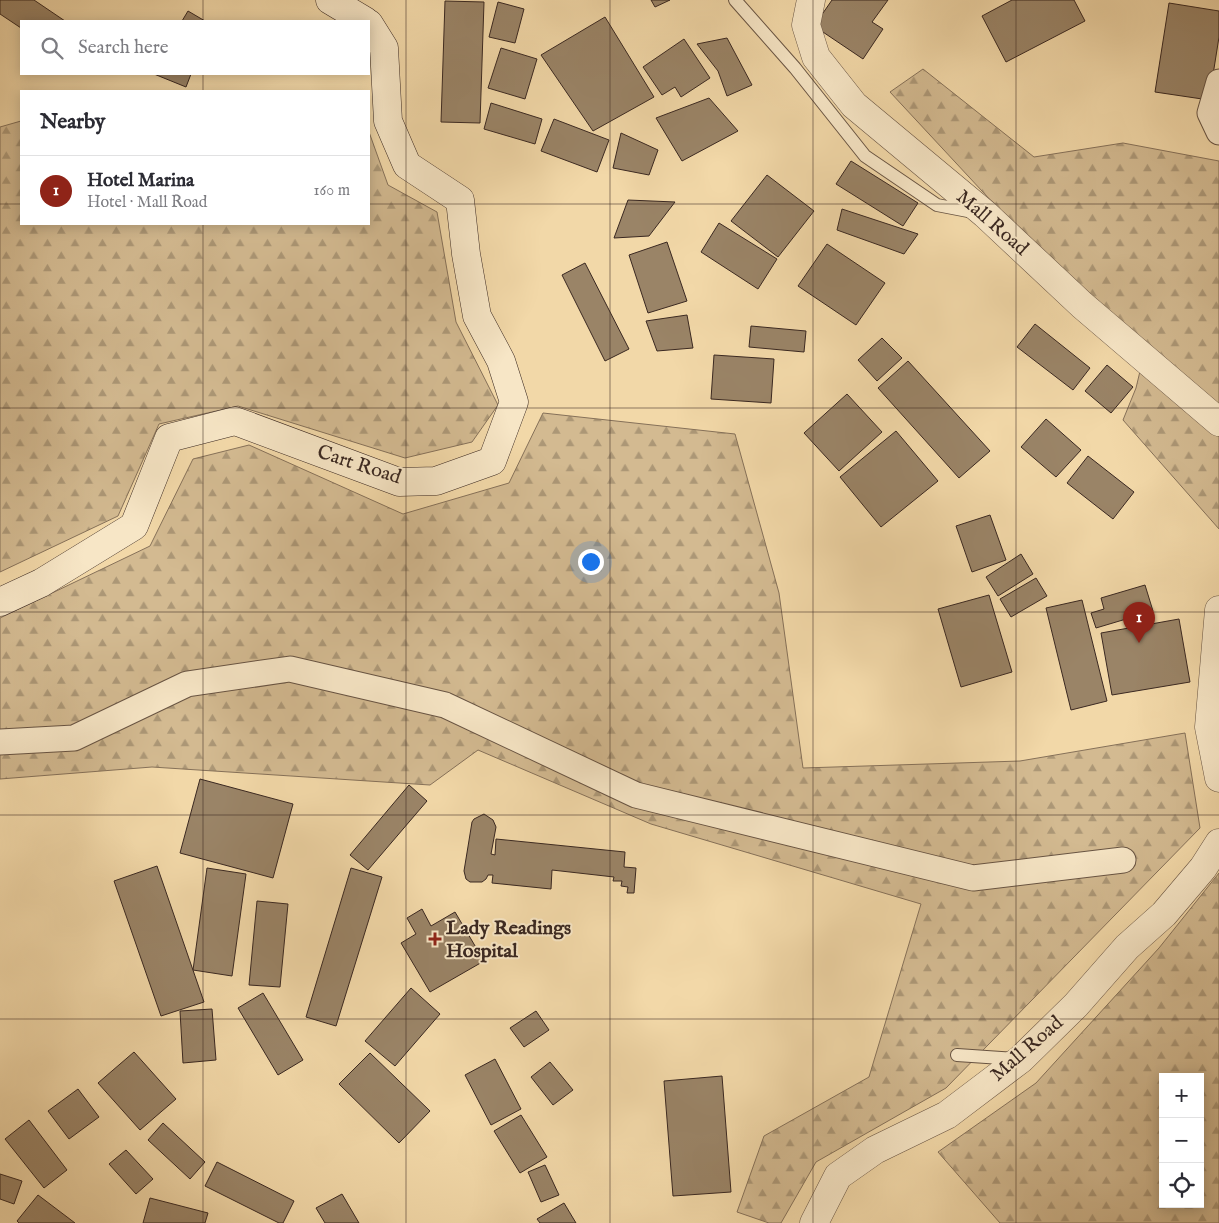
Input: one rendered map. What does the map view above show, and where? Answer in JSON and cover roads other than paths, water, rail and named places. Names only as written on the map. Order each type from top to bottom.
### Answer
[{"type":"street","points":[[330,0],[363,20]]},
{"type":"street","name":"Mall Road","points":[[811,0],[806,25],[816,57],[854,106],[985,214],[1082,305],[1219,422]]},
{"type":"street","name":"Cart Road","points":[[0,602],[41,583],[134,526],[169,438],[235,421],[399,482],[436,481],[492,461],[514,402],[501,361],[477,316],[466,254],[460,200],[407,165],[388,122],[384,48],[370,26]]},
{"type":"street","points":[[1219,82],[1210,113],[1219,132]]},
{"type":"street","points":[[1219,610],[1208,727],[1219,778]]},
{"type":"street","points":[[0,742],[74,738],[187,684],[290,669],[445,705],[636,795],[973,878],[1123,860]]},
{"type":"street","name":"Mall Road","points":[[814,1223],[838,1176],[875,1150],[947,1114],[1021,1059],[1076,1005],[1127,947],[1164,914],[1203,868],[1219,843]]},
{"type":"lane","points":[[735,0],[795,68],[865,156],[936,206],[985,214]]},
{"type":"lane","points":[[958,1054],[1021,1059]]},
{"type":"place","name":"Hotel Marina","points":[[1139,643]]},
{"type":"place","name":"Lady Readings Hospital","points":[[435,939]]}]
